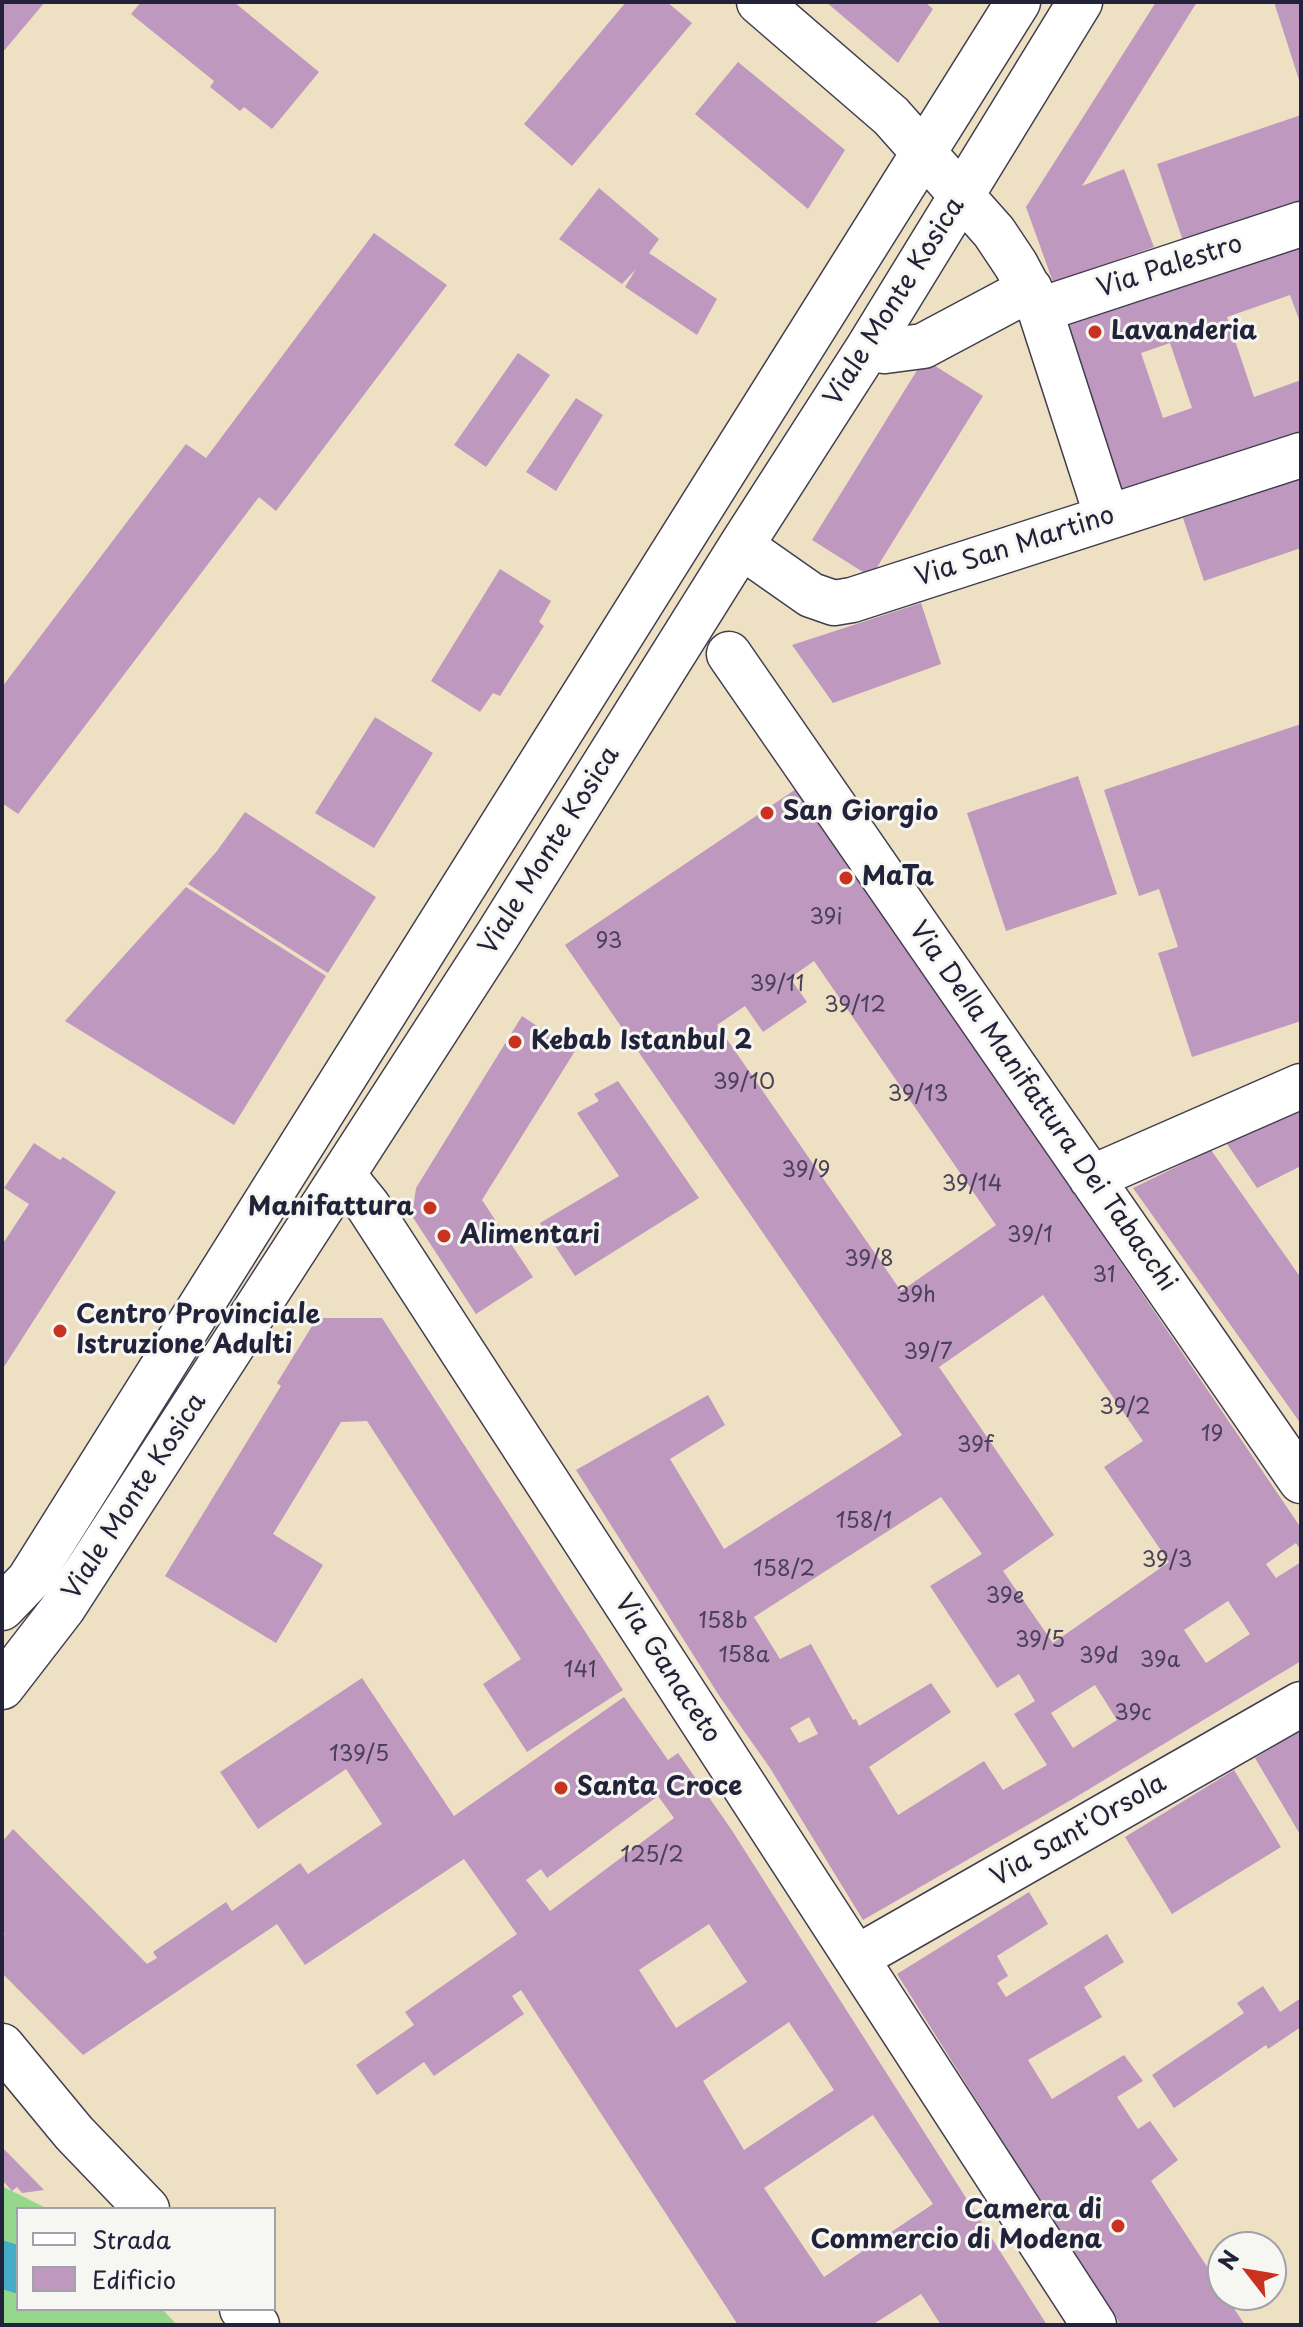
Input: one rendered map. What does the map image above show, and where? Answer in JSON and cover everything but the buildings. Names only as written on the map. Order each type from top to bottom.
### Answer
[{"type":"street","points":[[759,2],[891,116],[994,232],[1035,299],[1107,517]]},
{"type":"street","name":"Viale Monte Kosica","points":[[2,1608],[29,1580],[1018,2]]},
{"type":"street","name":"Viale Monte Kosica","points":[[2,1687],[63,1608],[497,936],[868,348],[1080,2]]},
{"type":"street","name":"Via Palestro","points":[[868,348],[885,351],[923,346],[1035,299],[1301,224]]},
{"type":"street","name":"Via San Martino","points":[[741,546],[811,595],[834,603],[852,600],[1301,455]]},
{"type":"street","name":"Via Della Manifattura Dei Tabacchi","points":[[729,654],[1301,1481]]},
{"type":"street","points":[[1091,1178],[1301,1086]]},
{"type":"street","name":"Via Ganaceto","points":[[343,1175],[368,1206],[1094,2325]]},
{"type":"street","name":"Via Sant'Orsola","points":[[856,1958],[1301,1704]]},
{"type":"street","points":[[2,2046],[74,2133],[145,2207]]},
{"type":"street","points":[[2,2078],[74,2133]]},
{"type":"green space","points":[[2,2186],[44,2207],[16,2207],[16,2311],[164,2311],[177,2325],[2,2325]]},
{"type":"water","points":[[2,2240],[16,2244],[16,2293],[2,2289]]},
{"type":"place","name":"Lavanderia","points":[[1095,332]]},
{"type":"place","name":"San Giorgio","points":[[767,813]]},
{"type":"place","name":"MaTa","points":[[846,878]]},
{"type":"place","name":"Kebab Istanbul 2","points":[[515,1042]]},
{"type":"place","name":"Manifattura","points":[[430,1208]]},
{"type":"place","name":"Alimentari","points":[[444,1236]]},
{"type":"place","name":"Centro Provinciale Istruzione Adulti","points":[[60,1331]]},
{"type":"place","name":"Santa Croce","points":[[561,1788]]},
{"type":"place","name":"Camera di Commercio di Modena","points":[[1118,2226]]}]
